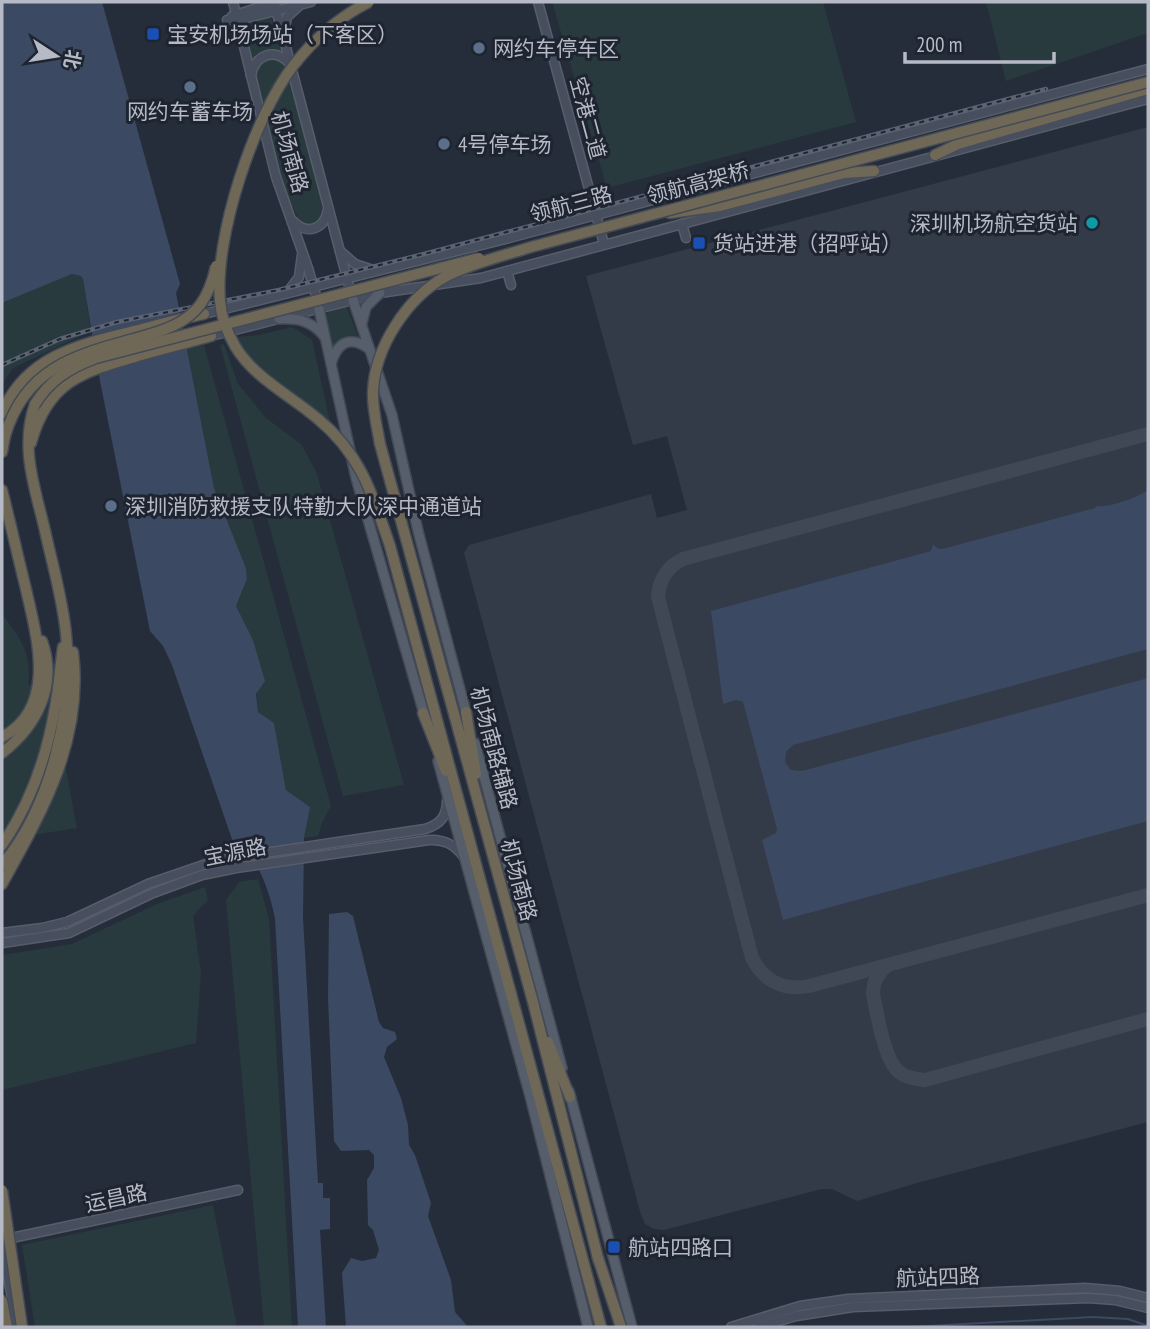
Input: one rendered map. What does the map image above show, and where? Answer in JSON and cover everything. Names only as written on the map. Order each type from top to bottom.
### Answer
[{"type":"highway","points":[[2,452],[12,416],[23,397],[57,365],[177,324],[204,299],[213,280],[253,140],[279,85],[320,36],[369,2]]},
{"type":"highway","name":"领航高架桥","points":[[380,444],[374,408],[374,381],[382,355],[407,311],[445,277],[531,247],[1148,82]]},
{"type":"highway","points":[[935,155],[958,144],[1148,89]]},
{"type":"highway","points":[[645,217],[706,209],[844,173],[874,171]]},
{"type":"highway","name":"机场南路","points":[[223,239],[220,300],[225,325],[234,344],[258,372],[318,419],[343,443],[365,475],[390,546],[582,1259],[592,1326]]},
{"type":"highway","points":[[2,884],[33,830],[56,779],[70,725],[65,621],[28,461],[28,428],[35,404],[47,387],[62,373],[106,355],[431,269],[531,247]]},
{"type":"highway","points":[[2,413],[13,391],[30,372],[52,356],[75,346],[204,314]]},
{"type":"highway","points":[[28,461],[34,432],[44,411],[62,387],[84,373],[211,336]]},
{"type":"highway","name":"机场南路","points":[[380,444],[533,1002],[597,1255],[619,1327]]},
{"type":"highway","points":[[2,489],[44,666],[45,694],[39,711],[23,733],[2,753]]},
{"type":"highway","points":[[2,865],[26,829],[47,781],[60,734],[68,669],[65,621]]},
{"type":"highway","points":[[2,737],[15,729],[32,706],[44,666]]},
{"type":"highway","points":[[2,845],[23,808],[40,768],[68,669]]},
{"type":"highway","points":[[466,712],[482,819]]},
{"type":"highway","points":[[423,713],[466,824]]},
{"type":"highway","points":[[533,1002],[570,1097]]},
{"type":"highway","points":[[2,1190],[20,1327]]},
{"type":"highway","points":[[2,1301],[7,1327]]},
{"type":"main road","points":[[362,328],[366,307],[380,293]]},
{"type":"main road","name":"机场南路辅路","points":[[353,300],[392,415],[418,531],[632,1324]]},
{"type":"main road","points":[[320,309],[356,478],[469,872],[592,1326]]},
{"type":"main road","points":[[279,320],[297,319],[308,322],[321,332],[327,343]]},
{"type":"main road","points":[[331,364],[339,346],[346,341],[360,343],[370,349]]},
{"type":"main road","points":[[619,1327],[625,1308],[622,1289]]},
{"type":"street","name":"机场南路","points":[[233,2],[276,177],[320,309]]},
{"type":"street","name":"空港二道","points":[[538,2],[604,244]]},
{"type":"street","points":[[237,17],[275,4],[307,3]]},
{"type":"street","points":[[284,39],[287,17],[307,3]]},
{"type":"street","name":"机场南路","points":[[275,4],[353,300]]},
{"type":"street","points":[[251,80],[254,64],[263,56],[279,55],[291,65]]},
{"type":"street","name":"领航三路","points":[[204,314],[596,215],[1148,69]]},
{"type":"street","points":[[211,336],[380,293],[455,283],[507,271],[1148,99]]},
{"type":"street","points":[[289,216],[298,227],[315,229],[324,222],[328,204]]},
{"type":"street","points":[[682,224],[686,238]]},
{"type":"street","points":[[339,249],[355,264],[376,271]]},
{"type":"street","points":[[286,294],[299,277],[302,252]]},
{"type":"street","points":[[507,271],[511,285]]},
{"type":"street","points":[[425,829],[439,823],[444,816],[447,805],[445,786]]},
{"type":"street","points":[[425,829],[435,832],[429,839]]},
{"type":"street","name":"宝源路","points":[[2,933],[67,922],[170,875],[234,857],[425,829]]},
{"type":"street","points":[[429,839],[442,840],[454,846],[469,872]]},
{"type":"street","name":"宝源路","points":[[2,943],[69,933],[169,886],[202,875],[429,839]]},
{"type":"street","name":"运昌路","points":[[2,1240],[238,1190]]},
{"type":"street","points":[[2,1248],[20,1327]]},
{"type":"street","name":"航站四路","points":[[732,1327],[800,1306],[848,1299],[1085,1288],[1120,1291],[1148,1298]]},
{"type":"street","name":"航站四路","points":[[758,1327],[814,1312],[874,1306],[1088,1298],[1115,1300],[1148,1308]]},
{"type":"shaded area","points":[[552,2],[823,2],[856,122],[607,188]]},
{"type":"shaded area","points":[[986,2],[1148,2],[1148,33],[1006,81]]},
{"type":"shaded area","points":[[270,15],[284,55],[263,53],[255,58],[250,69],[241,22]]},
{"type":"shaded area","points":[[268,58],[278,58],[288,69],[323,211],[323,215],[313,227],[301,224],[283,186],[255,75],[258,64]]},
{"type":"shaded area","points":[[1148,127],[1148,1122],[857,1201],[832,1189],[822,1189],[664,1230],[654,1229],[645,1224],[641,1215],[464,553],[469,545],[651,494],[657,518],[687,510],[667,436],[633,445],[586,276]]},
{"type":"shaded area","points":[[72,274],[83,279],[91,331],[13,368],[2,384],[2,303]]},
{"type":"shaded area","points":[[342,305],[347,308],[359,339],[345,338],[333,349],[326,314]]},
{"type":"shaded area","points":[[292,327],[312,340],[330,422],[266,374],[245,351],[237,337]]},
{"type":"shaded area","points":[[224,344],[238,384],[266,418],[302,445],[317,474],[404,785],[343,796],[220,345]]},
{"type":"shaded area","points":[[204,345],[331,806],[318,836],[304,838],[309,807],[286,790],[274,723],[258,712],[253,640],[236,606],[247,579],[246,568],[214,488],[187,349]]},
{"type":"shaded area","points":[[2,614],[15,631],[27,655],[28,685],[80,690],[62,748],[77,828],[13,838],[2,863]]},
{"type":"shaded area","points":[[258,879],[269,919],[292,1327],[264,1327],[226,900],[239,882]]},
{"type":"shaded area","points":[[205,887],[208,900],[193,916],[201,973],[196,1043],[2,1090],[2,955],[72,944],[157,904]]},
{"type":"shaded area","points":[[213,1205],[237,1327],[35,1327],[22,1245]]},
{"type":"water","points":[[2,2],[102,2],[180,284],[176,293],[214,488],[246,568],[247,579],[236,606],[253,640],[265,681],[256,694],[258,712],[274,723],[286,790],[310,807],[304,838],[303,917],[318,1183],[323,1183],[323,1198],[330,1198],[330,1229],[320,1230],[326,1327],[298,1327],[273,909],[264,882],[246,847],[235,848],[172,665],[163,646],[150,631],[100,381],[83,279],[72,274],[2,303]]},
{"type":"water","points":[[1148,490],[1148,649],[793,745],[786,752],[785,762],[791,770],[802,771],[1148,678],[1148,821],[783,920],[762,840],[776,833],[777,829],[743,702],[736,700],[723,704],[711,611],[931,551],[933,544],[942,549],[1096,506],[1115,504]]},
{"type":"water","points":[[347,912],[353,916],[379,1022],[383,1028],[395,1032],[397,1039],[387,1047],[384,1057],[401,1098],[408,1125],[409,1145],[431,1203],[428,1216],[451,1280],[455,1312],[468,1327],[346,1327],[342,1273],[351,1258],[362,1261],[376,1258],[379,1250],[373,1230],[368,1225],[367,1180],[374,1168],[374,1155],[369,1150],[341,1151],[334,1141],[328,998],[329,914]]},
{"type":"waterway","points":[[909,1327],[1093,1317],[1128,1319],[1148,1326]]},
{"type":"taxiway","points":[[1148,434],[683,559],[665,575],[658,597],[752,958],[769,978],[791,987],[809,986],[1148,895]]},
{"type":"taxiway","points":[[888,965],[879,974],[873,990],[879,1024],[894,1066],[902,1074],[915,1079],[925,1080],[1148,1019]]},
{"type":"railway","points":[[2,365],[60,339],[117,322],[279,290],[424,254],[1046,89]]},
{"type":"place","name":"宝安机场场站（下客区）","points":[[153,34]]},
{"type":"place","name":"网约车停车区","points":[[479,48]]},
{"type":"place","name":"网约车蓄车场","points":[[190,87]]},
{"type":"place","name":"4号停车场","points":[[444,144]]},
{"type":"place","name":"深圳机场航空货站","points":[[1092,223]]},
{"type":"place","name":"货站进港（招呼站）","points":[[699,243]]},
{"type":"place","name":"深圳消防救援支队特勤大队深中通道站","points":[[111,506]]},
{"type":"place","name":"航站四路口","points":[[614,1247]]}]
